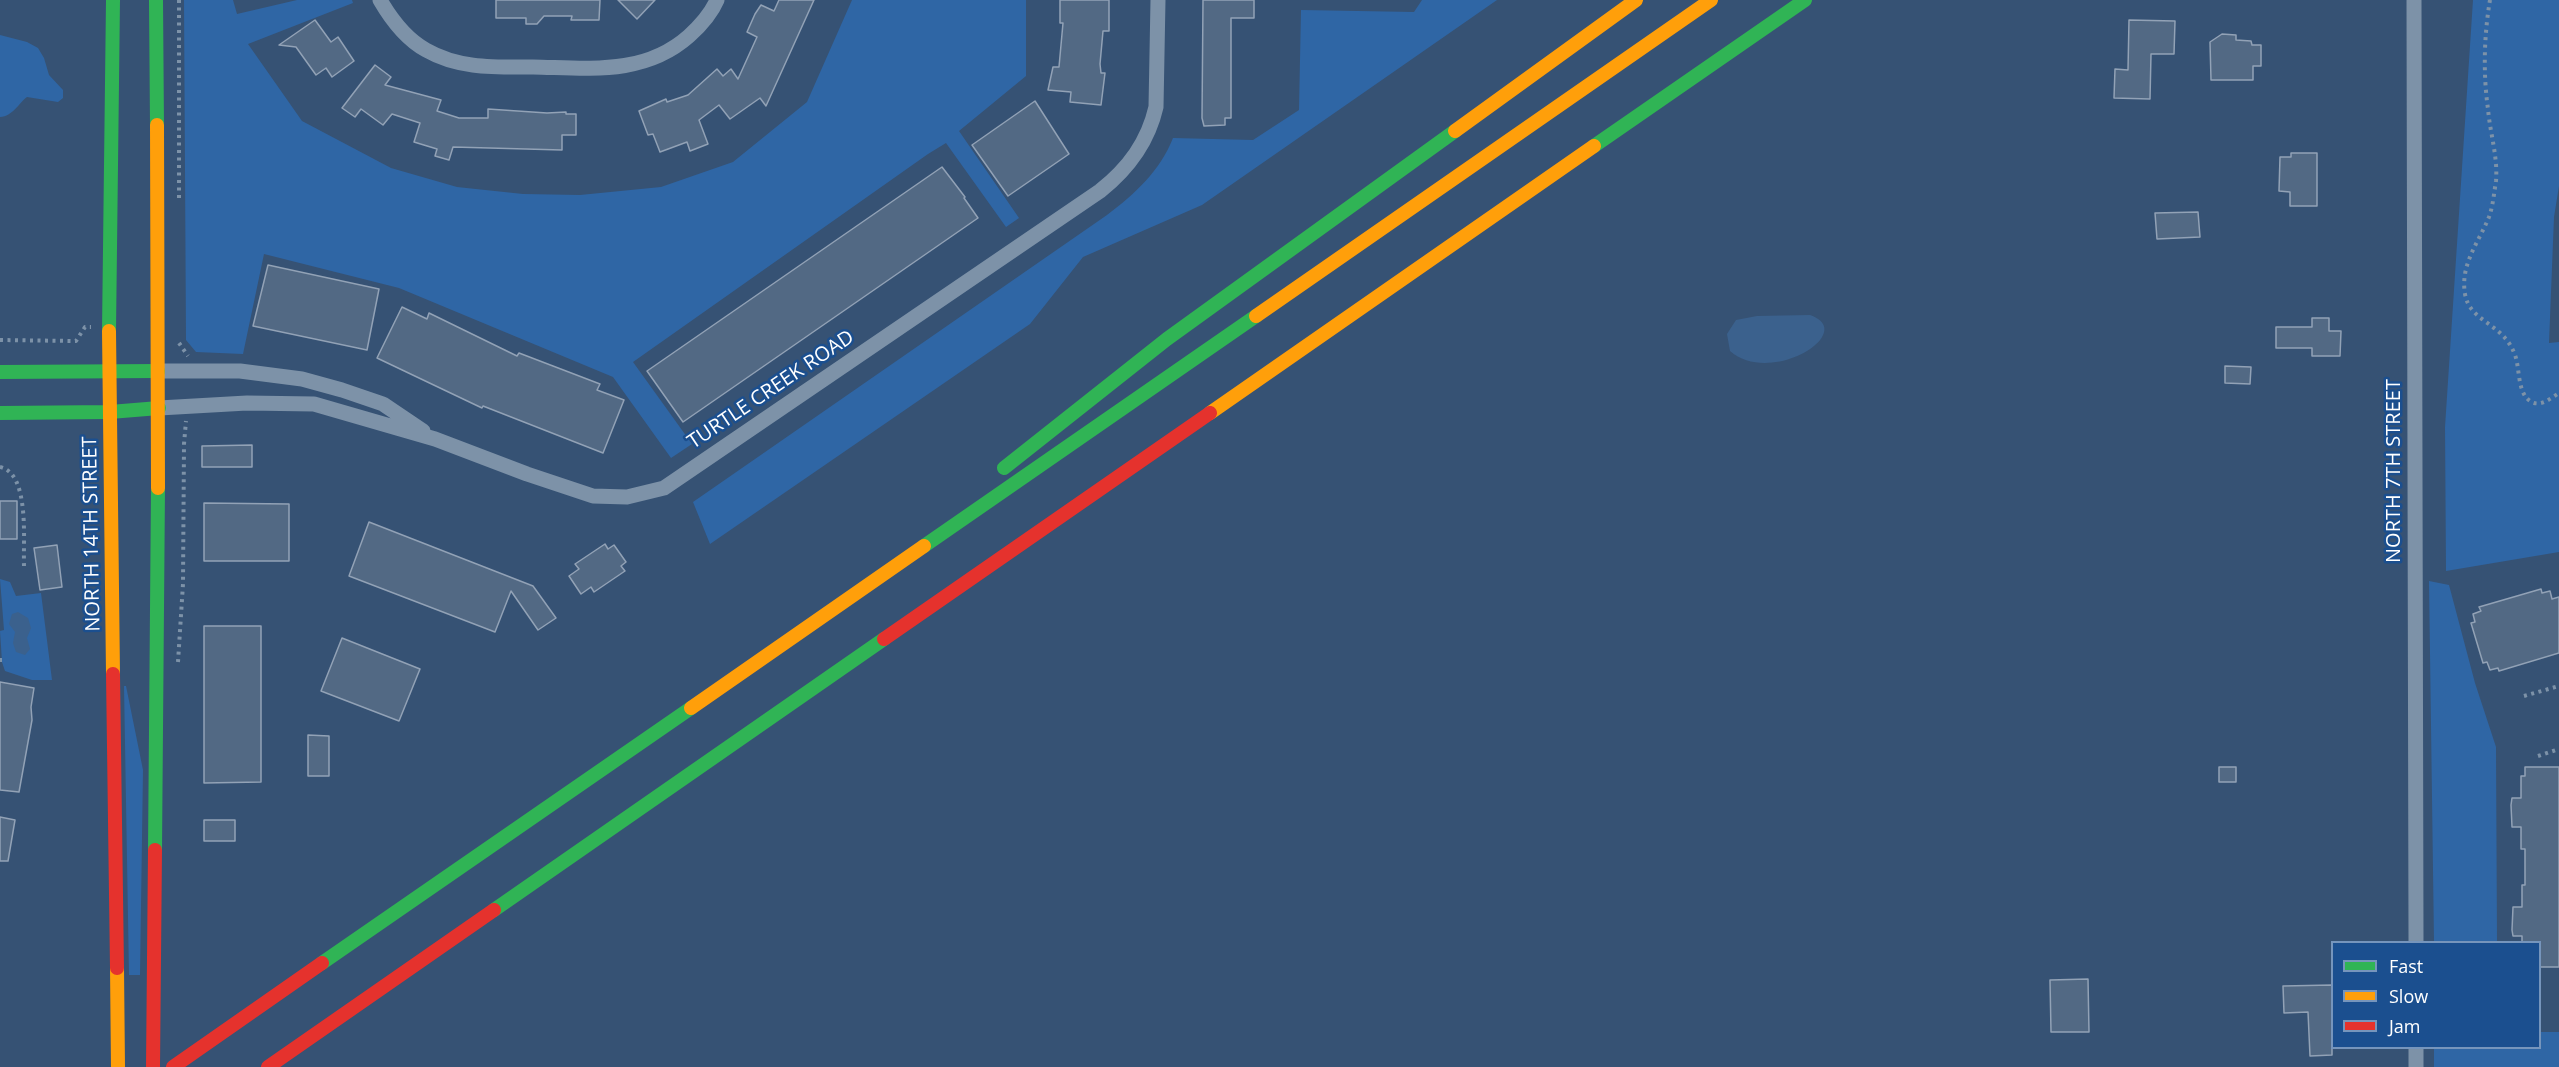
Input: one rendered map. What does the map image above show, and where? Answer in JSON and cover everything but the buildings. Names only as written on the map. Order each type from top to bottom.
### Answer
[{"type":"main road","name":"NORTH 14TH STREET","points":[[113,0],[109,371],[118,1067]]},
{"type":"main road","points":[[153,1067],[159,408],[156,0]]},
{"type":"main road","points":[[991,479],[1167,339],[1636,0]]},
{"type":"main road","points":[[173,1067],[1711,0]]},
{"type":"main road","points":[[268,1067],[1805,0]]},
{"type":"main road","points":[[1732,51],[1815,0]]},
{"type":"main road","points":[[0,372],[158,371]]},
{"type":"main road","points":[[0,413],[110,412],[159,408]]},
{"type":"main road","points":[[777,648],[953,508]]},
{"type":"street","points":[[380,0],[405,35],[425,50],[448,60],[474,66],[614,69],[651,60],[670,50],[700,26],[717,0]]},
{"type":"street","name":"TURTLE CREEK ROAD","points":[[159,408],[247,403],[314,404],[435,439],[536,478],[593,496],[627,497],[664,488],[1100,191],[1125,169],[1140,149],[1152,124],[1158,92],[1158,0]]},
{"type":"street","name":"NORTH 7TH STREET","points":[[2414,0],[2416,941]]},
{"type":"street","name":"TURTLE CREEK ROAD","points":[[158,371],[248,372],[302,379],[384,404],[435,439]]},
{"type":"street","points":[[2416,1049],[2416,1067]]},
{"type":"path","points":[[2490,0],[2485,87],[2496,178],[2489,216],[2467,263],[2465,294],[2476,316],[2500,330],[2508,339],[2515,354],[2521,386],[2529,401],[2536,404],[2544,402],[2559,393]]},
{"type":"path","points":[[0,340],[76,341],[85,327],[109,328]]},
{"type":"path","points":[[0,467],[9,470],[15,476],[20,489],[24,566]]},
{"type":"path","points":[[2524,696],[2559,686]]},
{"type":"path","points":[[2538,756],[2559,749]]},
{"type":"shaded area","points":[[184,0],[233,0],[237,14],[297,0],[352,0],[353,3],[248,44],[302,121],[391,168],[457,187],[523,194],[580,195],[661,187],[733,162],[807,102],[852,0],[1026,0],[1026,76],[959,131],[1019,218],[1006,227],[946,143],[928,154],[633,362],[692,444],[671,458],[613,377],[399,288],[264,254],[243,354],[196,352],[186,340]]},
{"type":"shaded area","points":[[1422,0],[1497,0],[1202,205],[1083,257],[1030,324],[710,544],[693,502],[1107,215],[1146,181],[1168,150],[1173,138],[1253,140],[1299,110],[1301,10],[1414,12]]},
{"type":"shaded area","points":[[2473,0],[2559,0],[2559,186],[2554,217],[2549,343],[2559,342],[2559,552],[2446,571],[2445,427]]},
{"type":"shaded area","points":[[0,35],[27,42],[38,48],[49,75],[63,90],[63,98],[58,102],[27,97],[12,112],[0,117]]},
{"type":"shaded area","points":[[1810,315],[1822,323],[1824,333],[1817,343],[1804,353],[1786,360],[1767,363],[1747,360],[1730,351],[1727,334],[1736,320],[1757,316]]},
{"type":"shaded area","points":[[0,579],[10,582],[16,596],[41,593],[52,680],[32,680],[5,671],[2,662],[0,631],[4,630]]},
{"type":"shaded area","points":[[2429,581],[2449,585],[2475,683],[2496,747],[2497,941],[2434,941]]},
{"type":"shaded area","points":[[18,612],[28,618],[31,628],[27,638],[30,649],[25,655],[16,652],[13,643],[15,632],[9,624],[12,614]]},
{"type":"shaded area","points":[[124,686],[126,686],[143,770],[140,975],[129,975]]},
{"type":"shaded area","points":[[2541,1032],[2559,1032],[2559,1067],[2434,1067],[2434,1049],[2541,1049]]},
{"type":"traffic: fast","points":[[109,331],[113,0]]},
{"type":"traffic: fast","points":[[156,0],[157,125]]},
{"type":"traffic: fast","points":[[1594,146],[1805,0]]},
{"type":"traffic: fast","points":[[1004,468],[1167,339],[1455,131]]},
{"type":"traffic: fast","points":[[924,546],[1256,316]]},
{"type":"traffic: fast","points":[[0,372],[158,371]]},
{"type":"traffic: fast","points":[[0,413],[110,412],[159,408]]},
{"type":"traffic: fast","points":[[155,850],[158,488]]},
{"type":"traffic: fast","points":[[494,910],[884,639]]},
{"type":"traffic: fast","points":[[322,963],[691,708]]},
{"type":"traffic: slow","points":[[1455,131],[1636,0]]},
{"type":"traffic: slow","points":[[1256,316],[1711,0]]},
{"type":"traffic: slow","points":[[157,125],[158,488]]},
{"type":"traffic: slow","points":[[1210,413],[1594,146]]},
{"type":"traffic: slow","points":[[109,331],[113,674]]},
{"type":"traffic: slow","points":[[691,708],[924,546]]},
{"type":"traffic: slow","points":[[117,968],[118,1067]]},
{"type":"traffic: jam","points":[[884,639],[1210,413]]},
{"type":"traffic: jam","points":[[113,674],[117,968]]},
{"type":"traffic: jam","points":[[153,1067],[155,850]]},
{"type":"traffic: jam","points":[[268,1067],[494,910]]},
{"type":"traffic: jam","points":[[173,1067],[322,963]]}]
